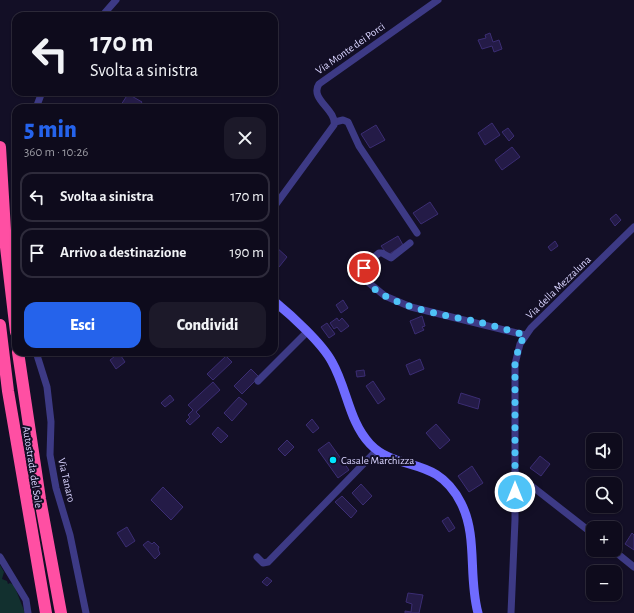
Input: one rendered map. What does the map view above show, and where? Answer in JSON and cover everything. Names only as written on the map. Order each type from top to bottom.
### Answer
[{"type":"highway","points":[[0,147],[6,247],[12,298]]},
{"type":"highway","name":"Autostrada del Sole","points":[[0,325],[8,391],[46,613]]},
{"type":"highway","name":"Autostrada del Sole","points":[[19,356],[40,498],[61,613]]},
{"type":"street","points":[[106,12],[116,0]]},
{"type":"street","name":"Via Monte dei Porci","points":[[335,122],[317,93],[317,87],[319,84],[438,0]]},
{"type":"street","points":[[278,201],[335,122],[345,120],[349,123],[359,146],[417,233]]},
{"type":"street","name":"Via della Mezzaluna","points":[[511,613],[515,473],[515,364],[519,346],[525,335],[634,227]]},
{"type":"street","points":[[0,237],[12,242]]},
{"type":"street","points":[[410,243],[391,258],[379,253],[366,264],[363,270],[364,275],[374,288],[391,299],[411,307],[525,335]]},
{"type":"street","points":[[278,305],[330,358],[358,427],[366,439],[377,450],[432,471],[446,482],[458,498],[465,513],[469,529],[478,613]]},
{"type":"street","points":[[258,381],[306,332]]},
{"type":"street","name":"Via Tanaro","points":[[37,356],[48,387],[51,422],[50,455],[56,488],[70,534],[86,613]]},
{"type":"street","points":[[257,557],[263,563],[268,562],[377,450]]},
{"type":"street","points":[[515,473],[586,529]]},
{"type":"street","points":[[0,557],[26,600],[28,613]]},
{"type":"street","points":[[622,557],[634,567]]},
{"type":"green space","points":[[0,565],[4,572],[2,579],[7,581],[8,584],[10,583],[14,585],[25,613],[0,613]]},
{"type":"building","points":[[490,33],[493,42],[499,40],[502,49],[494,52],[492,46],[482,49],[478,40],[486,38],[485,35]]},
{"type":"building","points":[[127,96],[132,96],[142,102],[141,104],[122,104]]},
{"type":"building","points":[[492,123],[500,135],[485,145],[478,133]]},
{"type":"building","points":[[376,125],[385,140],[370,148],[361,134]]},
{"type":"building","points":[[508,128],[514,136],[509,141],[502,132]]},
{"type":"building","points":[[512,147],[520,157],[502,170],[495,160]]},
{"type":"building","points":[[430,202],[438,214],[421,224],[413,213]]},
{"type":"building","points":[[616,214],[621,220],[615,226],[610,219]]},
{"type":"building","points":[[398,236],[403,245],[388,255],[381,246]]},
{"type":"building","points":[[555,241],[558,246],[551,251],[548,247]]},
{"type":"building","points":[[278,249],[287,257],[279,267],[278,266]]},
{"type":"building","points":[[343,300],[348,308],[341,313],[336,305]]},
{"type":"building","points":[[422,316],[425,326],[422,327],[424,330],[415,334],[410,321]]},
{"type":"building","points":[[337,318],[339,321],[342,318],[349,326],[341,332],[337,327],[334,329],[330,323]]},
{"type":"building","points":[[327,323],[335,334],[329,338],[321,327]]},
{"type":"building","points":[[115,356],[121,356],[125,362],[116,369],[110,360]]},
{"type":"building","points":[[226,356],[232,362],[213,380],[207,374]]},
{"type":"building","points":[[420,359],[424,369],[410,375],[406,365]]},
{"type":"building","points":[[251,369],[259,377],[242,394],[234,386]]},
{"type":"building","points":[[364,370],[365,376],[357,377],[356,371]]},
{"type":"building","points":[[373,381],[385,399],[378,404],[366,386]]},
{"type":"building","points":[[213,382],[220,390],[196,412],[200,416],[190,425],[186,421],[190,417],[188,415],[193,410],[188,405]]},
{"type":"building","points":[[461,393],[480,399],[478,409],[458,403]]},
{"type":"building","points":[[170,395],[174,400],[165,407],[161,403]]},
{"type":"building","points":[[239,397],[247,404],[232,421],[224,413]]},
{"type":"building","points":[[312,419],[319,428],[313,433],[306,425]]},
{"type":"building","points":[[436,424],[450,440],[440,449],[426,433]]},
{"type":"building","points":[[218,427],[228,436],[221,443],[212,434]]},
{"type":"building","points":[[287,440],[294,447],[285,456],[278,449]]},
{"type":"building","name":"Casale Marchizza","points":[[329,442],[349,470],[338,478],[318,450]]},
{"type":"building","points":[[540,456],[550,464],[541,476],[530,468]]},
{"type":"building","points":[[472,466],[483,483],[469,492],[458,476]]},
{"type":"building","points":[[361,484],[372,496],[363,505],[352,493]]},
{"type":"building","points":[[163,487],[183,507],[171,520],[151,500]]},
{"type":"building","points":[[342,496],[357,511],[351,518],[335,502]]},
{"type":"building","points":[[448,517],[455,528],[449,532],[442,521]]},
{"type":"building","points":[[127,527],[135,541],[126,547],[117,533]]},
{"type":"building","points":[[632,533],[634,535],[634,550],[625,544]]},
{"type":"building","points":[[148,541],[152,544],[154,542],[159,547],[158,549],[160,554],[155,559],[143,545]]},
{"type":"building","points":[[267,577],[272,581],[267,586],[262,582]]},
{"type":"building","points":[[408,593],[423,595],[419,613],[405,613],[405,611],[411,612],[412,604],[406,602]]},
{"type":"place","name":"Casale Marchizza","points":[[333,460]]},
{"type":"route","points":[[364,268],[363,270],[367,281],[380,293],[397,302],[419,309],[475,321],[525,335],[519,346],[515,364],[515,492]]}]
